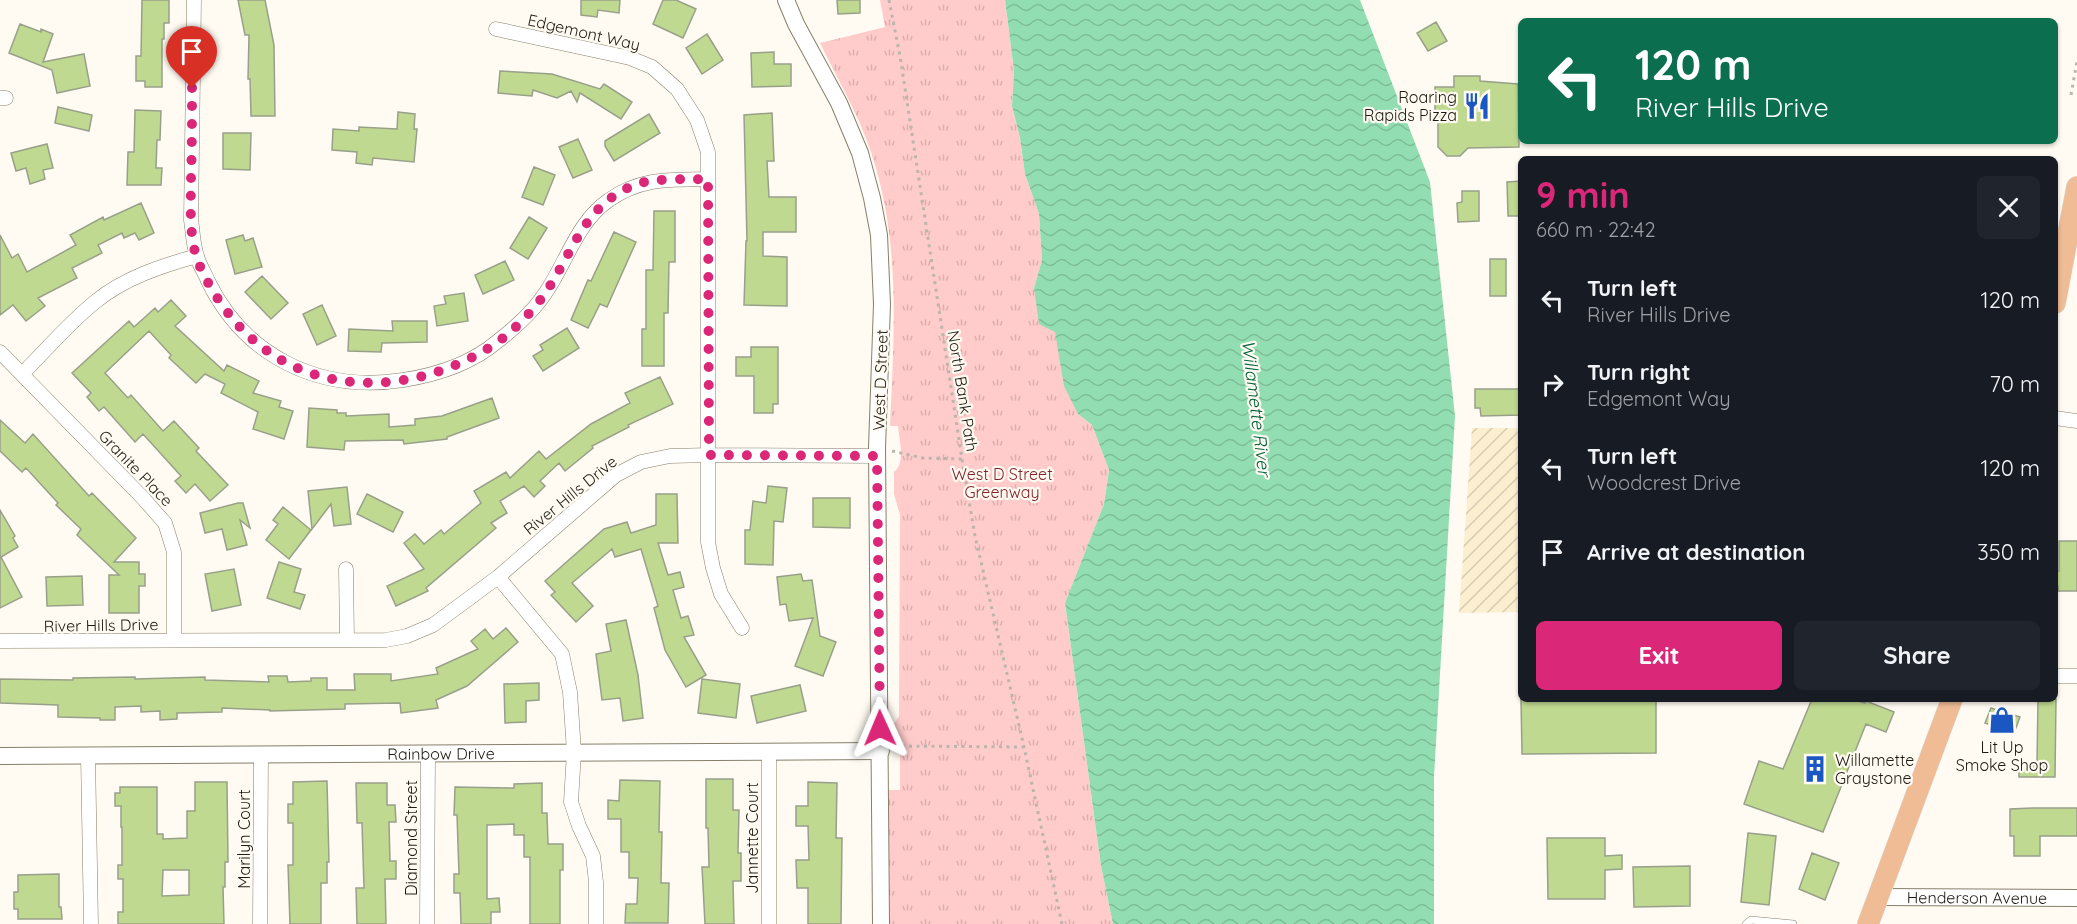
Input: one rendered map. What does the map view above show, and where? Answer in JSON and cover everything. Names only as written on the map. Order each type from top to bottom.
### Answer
[{"type":"main road","points":[[2058,287],[2077,187]]},
{"type":"main road","points":[[1868,924],[1951,702]]},
{"type":"street","points":[[194,0],[191,220],[196,256],[219,302],[242,330],[267,352],[292,366],[321,377],[359,383],[393,382],[423,377],[462,363],[497,343],[522,320],[547,291],[589,218],[607,200],[633,185],[665,180],[708,179]]},
{"type":"street","name":"West D Street","points":[[786,0],[796,24],[839,103],[860,153],[879,235],[882,304],[877,452],[886,749],[880,924]]},
{"type":"street","name":"Edgemont Way","points":[[496,29],[630,58],[652,67],[677,89],[697,120],[708,152],[708,542],[721,594],[742,628]]},
{"type":"street","points":[[22,374],[95,301],[127,281],[162,266],[196,256]]},
{"type":"street","name":"Granite Place","points":[[0,352],[165,523],[174,552],[174,640]]},
{"type":"street","points":[[2058,418],[2077,421]]},
{"type":"street","name":"River Hills Drive","points":[[0,641],[386,640],[407,636],[434,625],[498,577],[616,475],[641,462],[670,456],[877,452]]},
{"type":"street","points":[[346,569],[347,640]]},
{"type":"street","points":[[498,577],[562,654],[570,692],[574,752],[571,802],[593,856],[596,924]]},
{"type":"street","points":[[2058,676],[2077,676]]},
{"type":"street","name":"Rainbow Drive","points":[[0,756],[886,749]]},
{"type":"street","name":"Jannette Court","points":[[768,924],[769,751]]},
{"type":"street","name":"Diamond Street","points":[[427,924],[428,753]]},
{"type":"street","name":"Marilyn Court","points":[[260,924],[261,754]]},
{"type":"street","points":[[88,755],[91,924]]},
{"type":"street","name":"Henderson Avenue","points":[[1878,897],[2077,898]]},
{"type":"lane","points":[[1746,924],[1751,920],[1793,924]]},
{"type":"path","name":"North Bank Path","points":[[888,0],[900,56],[975,536],[1062,924]]},
{"type":"path","points":[[2071,94],[2077,61]]},
{"type":"path","points":[[877,452],[923,458],[962,459]]},
{"type":"path","points":[[886,749],[1024,747]]},
{"type":"shaded area","points":[[1472,428],[1518,428],[1518,612],[1459,613]]},
{"type":"green space","name":"West D Street Greenway","points":[[880,0],[1005,0],[1014,71],[1012,106],[1020,138],[1025,174],[1039,214],[1042,260],[1034,288],[1055,331],[1078,414],[1092,425],[1109,470],[1104,504],[1065,603],[1101,866],[1113,924],[889,924],[887,790],[900,790],[900,742],[892,742],[891,728],[899,716],[900,515],[894,494],[894,472],[898,468],[901,457],[898,426],[890,426],[894,323],[891,256],[888,222],[881,188],[867,140],[820,43],[885,27]]},
{"type":"water","name":"Willamette River","points":[[1005,0],[1360,0],[1430,182],[1455,416],[1434,777],[1434,924],[1113,924],[1101,866],[1065,603],[1104,504],[1109,470],[1092,425],[1078,414],[1064,386],[1055,332],[1039,324],[1034,288],[1042,260],[1039,214],[1025,174],[1020,138],[1012,106],[1014,71]]},
{"type":"building","points":[[142,0],[169,0],[169,23],[164,23],[164,39],[162,39],[162,87],[145,87],[145,81],[136,81],[136,56],[141,56]]},
{"type":"building","points":[[238,0],[265,0],[274,45],[275,116],[251,116],[250,79],[248,79],[249,35],[245,35]]},
{"type":"building","points":[[581,0],[620,0],[619,13],[598,10],[597,17],[581,15]]},
{"type":"building","points":[[663,0],[676,0],[696,9],[683,38],[653,24]]},
{"type":"building","points":[[837,0],[860,0],[860,13],[838,14]]},
{"type":"building","points":[[1436,22],[1447,41],[1428,51],[1417,33]]},
{"type":"building","points":[[20,24],[53,34],[43,62],[84,54],[90,86],[57,93],[52,70],[9,53]]},
{"type":"building","points":[[707,34],[723,60],[702,74],[686,48]]},
{"type":"building","points":[[774,52],[774,64],[791,64],[791,86],[752,87],[751,53]]},
{"type":"building","points":[[500,71],[552,74],[600,89],[604,84],[632,102],[621,119],[580,93],[577,102],[571,91],[557,98],[533,90],[532,96],[498,93]]},
{"type":"building","name":"Roaring Rapids Pizza","points":[[1454,76],[1480,76],[1480,81],[1518,84],[1519,147],[1468,148],[1460,156],[1447,156],[1438,147],[1435,87],[1454,87]]},
{"type":"building","points":[[58,107],[92,115],[89,131],[55,123]]},
{"type":"building","points":[[135,110],[161,111],[156,168],[162,168],[161,185],[127,185],[128,152],[134,152]]},
{"type":"building","points":[[398,112],[415,114],[414,129],[417,129],[414,162],[373,158],[372,165],[356,163],[357,152],[332,150],[333,129],[359,131],[359,127],[397,129]]},
{"type":"building","points":[[772,113],[774,161],[767,161],[769,197],[796,197],[796,232],[763,232],[763,256],[787,257],[787,306],[744,305],[747,241],[744,115]]},
{"type":"building","points":[[649,114],[660,133],[614,161],[605,146],[605,141]]},
{"type":"building","points":[[223,133],[251,133],[250,170],[223,169]]},
{"type":"building","points":[[578,139],[592,170],[573,178],[559,147]]},
{"type":"building","points":[[47,144],[53,168],[43,170],[45,179],[30,184],[26,168],[16,171],[11,153]]},
{"type":"building","points":[[534,167],[555,175],[543,205],[522,197]]},
{"type":"building","points":[[1518,181],[1518,216],[1508,216],[1507,182]]},
{"type":"building","points":[[1462,191],[1479,191],[1479,221],[1458,222],[1457,203],[1462,202]]},
{"type":"building","points":[[141,203],[154,233],[139,240],[135,233],[124,238],[122,233],[98,245],[102,253],[72,268],[77,278],[38,298],[45,306],[26,321],[13,305],[0,315],[0,235],[12,258],[18,254],[27,272],[76,245],[70,235],[103,217],[104,220]]},
{"type":"building","points":[[654,211],[675,211],[675,262],[669,262],[668,313],[664,313],[664,366],[642,366],[642,329],[646,329],[646,270],[653,270]]},
{"type":"building","points":[[529,217],[547,228],[528,259],[510,248]]},
{"type":"building","points":[[614,232],[636,242],[607,307],[600,304],[588,328],[571,320],[588,280],[591,281]]},
{"type":"building","points":[[243,235],[245,241],[253,238],[262,267],[235,274],[226,240]]},
{"type":"building","points":[[1490,259],[1506,259],[1506,296],[1490,296]]},
{"type":"building","points":[[505,261],[514,280],[483,294],[475,275]]},
{"type":"building","points":[[262,276],[288,303],[271,319],[245,292]]},
{"type":"building","points":[[464,293],[468,321],[437,326],[434,306],[446,304],[444,296]]},
{"type":"building","points":[[171,300],[186,316],[175,326],[224,371],[227,365],[259,381],[253,393],[281,401],[279,407],[293,411],[284,439],[253,429],[258,412],[221,393],[225,384],[205,374],[196,383],[169,358],[171,355],[149,331],[105,373],[128,398],[131,395],[163,431],[174,421],[199,448],[196,451],[228,485],[210,501],[195,484],[186,493],[175,481],[181,476],[143,434],[135,442],[104,407],[99,411],[87,397],[91,393],[72,373],[129,321],[134,327],[155,308],[158,312]]},
{"type":"building","points":[[322,305],[336,336],[317,345],[303,314]]},
{"type":"building","points":[[392,321],[427,321],[427,342],[382,343],[381,352],[348,351],[349,329],[393,331]]},
{"type":"building","points":[[567,328],[579,348],[543,371],[533,356],[543,350],[540,345]]},
{"type":"building","points":[[751,347],[778,347],[778,404],[773,404],[773,413],[754,413],[754,376],[736,376],[736,357],[751,357]]},
{"type":"building","points":[[660,377],[673,404],[628,425],[629,427],[592,446],[593,448],[565,471],[559,463],[540,481],[545,486],[534,497],[524,486],[500,501],[507,513],[491,523],[496,528],[426,588],[428,591],[396,606],[387,586],[424,569],[404,543],[415,534],[424,544],[441,530],[444,534],[481,503],[474,491],[506,472],[510,478],[539,451],[546,459],[591,424],[630,403],[625,393]]},
{"type":"building","points":[[1475,389],[1518,389],[1518,415],[1481,416],[1480,408],[1475,408]]},
{"type":"building","points":[[492,398],[499,418],[447,437],[447,439],[404,444],[403,440],[345,441],[344,450],[307,447],[309,408],[337,410],[337,413],[346,413],[346,416],[389,414],[389,427],[415,425],[415,419],[442,416]]},
{"type":"building","points":[[0,420],[25,443],[33,434],[89,496],[92,493],[136,538],[114,562],[139,562],[139,574],[145,574],[145,586],[139,586],[139,613],[109,613],[109,575],[119,575],[77,535],[81,529],[56,505],[58,503],[26,468],[22,472],[0,451]]},
{"type":"building","points":[[768,486],[787,488],[783,522],[774,521],[773,565],[745,564],[745,530],[750,530],[753,501],[766,503]]},
{"type":"building","points":[[347,487],[351,524],[334,526],[331,504],[312,529],[308,491]]},
{"type":"building","points":[[367,494],[403,512],[393,532],[357,514]]},
{"type":"building","points":[[656,494],[677,494],[678,543],[658,543],[668,575],[680,572],[684,587],[673,590],[681,618],[688,616],[694,635],[684,637],[706,675],[686,687],[665,650],[654,608],[658,606],[641,549],[615,557],[612,549],[572,583],[593,606],[576,622],[551,595],[555,592],[545,581],[604,529],[627,522],[631,533],[656,525]]},
{"type":"building","points":[[813,498],[850,498],[850,528],[813,527]]},
{"type":"building","points":[[243,503],[250,528],[240,520],[247,545],[227,550],[222,529],[205,533],[200,513]]},
{"type":"building","points":[[283,507],[311,530],[289,559],[266,540],[278,524],[273,520]]},
{"type":"building","points":[[0,510],[15,536],[13,538],[18,547],[1,557],[22,597],[0,608]]},
{"type":"building","points":[[2059,541],[2077,541],[2077,591],[2058,591]]},
{"type":"building","points":[[279,562],[301,569],[294,592],[305,595],[300,609],[267,598]]},
{"type":"building","points":[[234,569],[241,605],[212,611],[205,574]]},
{"type":"building","points":[[801,574],[803,581],[812,580],[820,636],[836,642],[823,676],[795,666],[813,618],[789,621],[786,604],[780,605],[777,577]]},
{"type":"building","points":[[82,576],[83,605],[47,606],[46,577]]},
{"type":"building","points":[[626,620],[638,675],[643,718],[623,721],[620,698],[602,700],[596,654],[611,651],[606,624]]},
{"type":"building","points":[[506,628],[518,642],[467,686],[436,700],[438,708],[401,713],[400,703],[345,704],[345,709],[270,711],[222,708],[222,712],[177,713],[177,719],[160,720],[160,711],[141,712],[141,706],[115,707],[115,720],[100,720],[100,718],[58,717],[58,705],[0,703],[0,679],[205,677],[205,680],[269,682],[268,676],[287,676],[288,682],[327,678],[327,690],[355,690],[354,674],[391,674],[391,681],[438,674],[436,668],[478,649],[471,641],[485,629],[493,639]]},
{"type":"building","points":[[702,679],[740,684],[736,718],[698,713]]},
{"type":"building","points":[[539,683],[539,700],[526,701],[526,722],[505,723],[504,684]]},
{"type":"building","points":[[800,685],[806,711],[757,723],[751,696]]},
{"type":"building","points":[[1521,702],[1656,702],[1656,753],[1522,754]]},
{"type":"building","name":"Willamette Graystone","points":[[1811,702],[1869,702],[1894,712],[1886,732],[1866,724],[1823,832],[1744,804],[1759,761],[1783,769]]},
{"type":"building","points":[[2038,702],[2056,702],[2055,777],[2019,777],[2019,763],[2037,763]]},
{"type":"building","name":"Lit Up Smoke Shop","points":[[1991,708],[2020,717],[2014,733],[1985,723]]},
{"type":"building","points":[[706,779],[733,779],[733,810],[739,810],[738,853],[741,853],[741,881],[733,881],[734,924],[705,924],[702,867],[709,867]]},
{"type":"building","points":[[620,780],[660,781],[661,883],[669,883],[668,923],[625,923],[626,904],[637,904],[638,878],[629,878],[629,852],[621,852],[621,819],[608,819],[608,800],[619,801]]},
{"type":"building","points":[[327,781],[329,862],[327,862],[327,883],[321,883],[321,924],[290,924],[288,865],[293,865],[293,823],[288,823],[288,804],[293,804],[293,782]]},
{"type":"building","points":[[195,782],[227,782],[228,862],[225,862],[225,887],[223,887],[224,924],[118,924],[118,912],[123,912],[123,879],[118,879],[118,865],[122,865],[122,827],[121,806],[115,806],[115,793],[120,793],[120,787],[157,787],[157,834],[163,834],[163,839],[187,838],[187,811],[195,811]],"holes":[[[163,870],[189,870],[189,895],[162,896]]]},
{"type":"building","points":[[808,782],[837,783],[836,838],[842,838],[841,924],[808,924],[808,888],[797,888],[796,860],[809,860],[808,826],[796,826],[796,806],[808,806]]},
{"type":"building","points":[[356,783],[387,783],[387,805],[395,805],[396,822],[389,822],[390,861],[396,861],[396,879],[385,879],[386,924],[357,924],[356,888],[364,888],[362,823],[357,823]]},
{"type":"building","points":[[542,783],[542,813],[547,813],[548,844],[563,844],[563,870],[560,870],[560,924],[530,924],[530,857],[524,857],[524,835],[514,835],[514,824],[487,825],[487,899],[499,898],[500,912],[491,912],[491,924],[461,924],[460,893],[454,893],[454,874],[459,874],[457,815],[454,815],[455,787],[514,788],[514,784]]},
{"type":"building","points":[[2077,808],[2077,836],[2040,836],[2040,856],[2014,856],[2014,836],[2010,836],[2010,809]]},
{"type":"building","points":[[1748,833],[1776,836],[1769,905],[1741,902]]},
{"type":"building","points":[[1547,838],[1605,838],[1605,856],[1622,855],[1622,869],[1605,870],[1605,899],[1548,899]]},
{"type":"building","points":[[1812,853],[1839,863],[1825,900],[1799,889]]},
{"type":"building","points":[[1690,866],[1690,906],[1634,907],[1633,867]]},
{"type":"building","points":[[59,874],[59,907],[61,907],[62,919],[18,919],[18,909],[14,909],[14,892],[18,892],[18,875]]},
{"type":"place","name":"Roaring Rapids Pizza","points":[[1477,106]]},
{"type":"place","name":"Lit Up Smoke Shop","points":[[2002,720]]},
{"type":"place","name":"Willamette Graystone","points":[[1815,769]]},
{"type":"route","points":[[192,88],[191,220],[196,256],[219,302],[242,330],[267,352],[292,366],[321,377],[359,383],[393,382],[423,377],[462,363],[497,343],[522,320],[547,291],[589,218],[607,200],[633,185],[665,180],[708,179],[709,455],[877,456],[880,728]]}]
